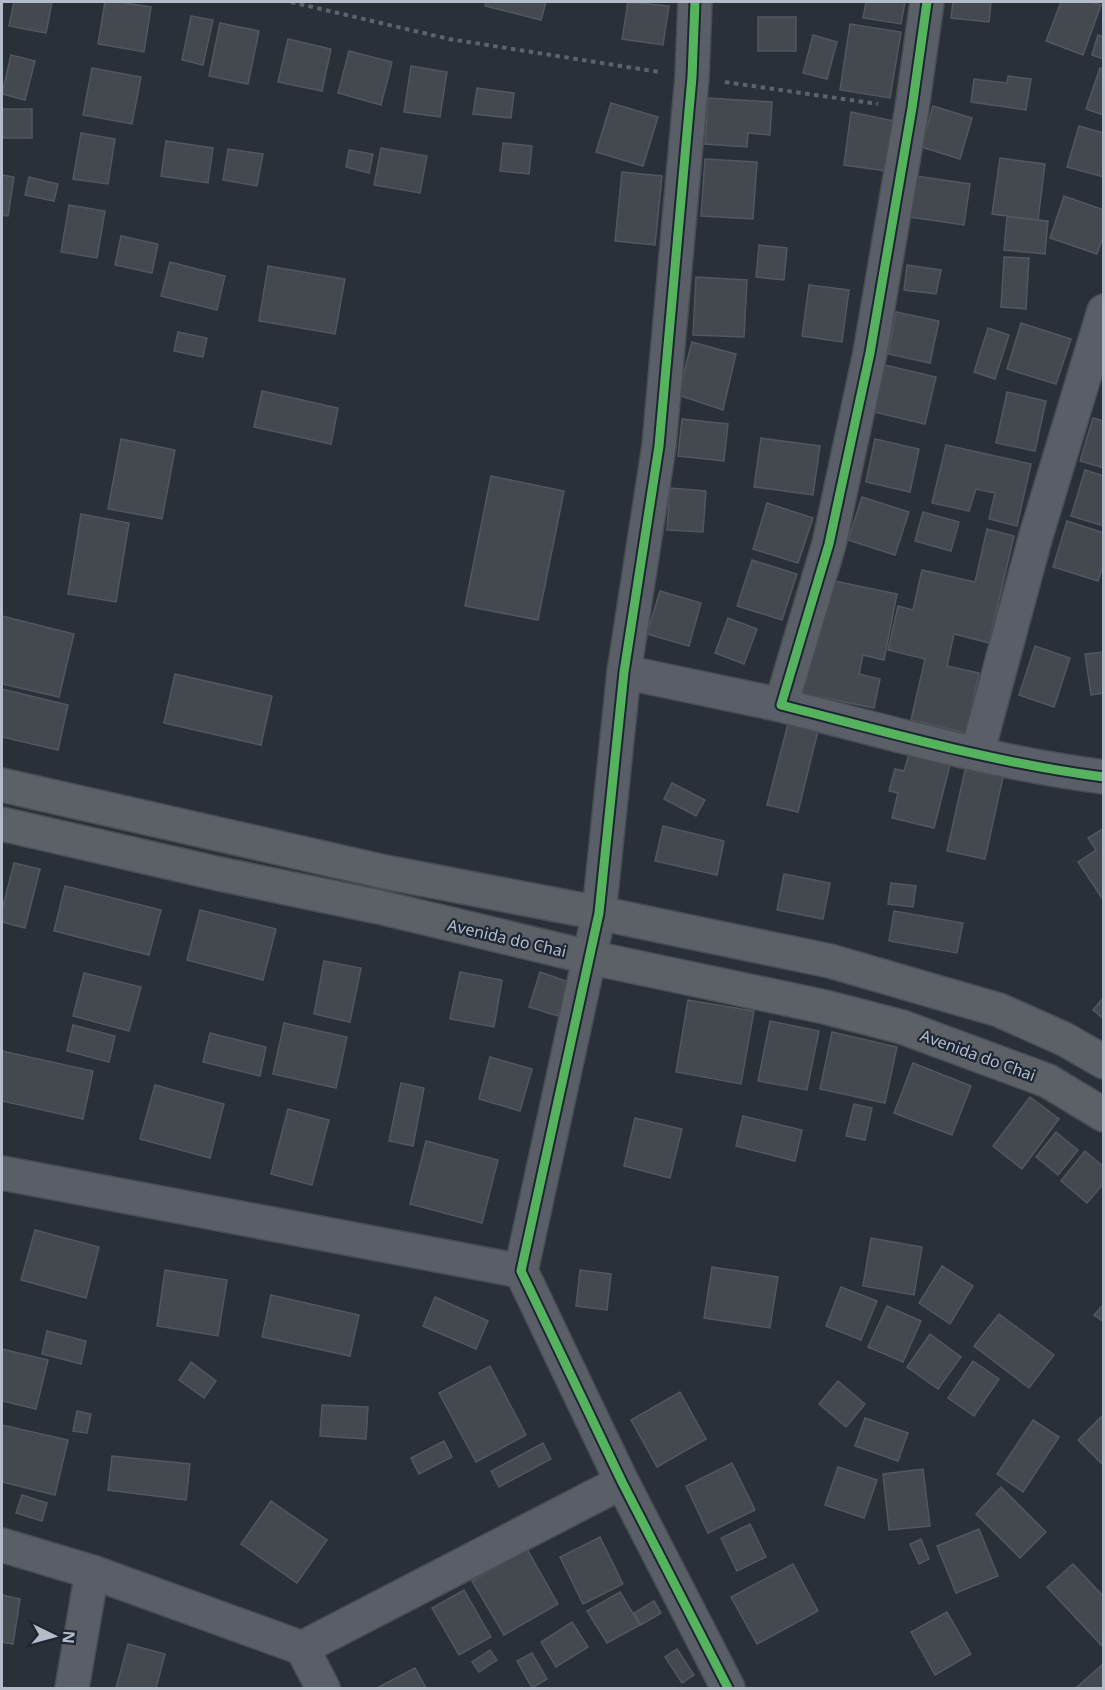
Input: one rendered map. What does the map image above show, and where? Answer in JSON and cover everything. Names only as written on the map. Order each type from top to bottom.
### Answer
[{"type":"main road","points":[[2,785],[385,872],[830,961],[999,1010],[1064,1039],[1104,1062]]},
{"type":"main road","name":"Avenida do Chai","points":[[2,824],[215,873],[380,907],[588,957],[825,1007],[902,1027],[1048,1081],[1104,1115]]},
{"type":"street","points":[[695,2],[692,77],[659,446],[624,672],[599,913],[521,1271],[622,1482],[728,1689]]},
{"type":"street","points":[[781,705],[829,544],[870,353],[912,108],[927,2]]},
{"type":"street","points":[[977,754],[1035,539],[1104,311]]},
{"type":"street","points":[[624,672],[781,705],[977,754],[1104,777]]},
{"type":"street","points":[[2,1173],[521,1271]]},
{"type":"street","points":[[302,1648],[622,1482]]},
{"type":"street","points":[[2,1545],[92,1572],[302,1648],[323,1689]]},
{"type":"street","points":[[72,1689],[92,1572]]},
{"type":"path","points":[[291,2],[449,39],[912,108]]},
{"type":"building","points":[[14,2],[52,2],[46,33],[9,26]]},
{"type":"building","points":[[105,2],[151,7],[144,52],[98,44]]},
{"type":"building","points":[[486,2],[546,2],[541,20],[485,6]]},
{"type":"building","points":[[628,2],[669,6],[663,45],[622,39]]},
{"type":"building","points":[[866,2],[905,2],[901,24],[863,18]]},
{"type":"building","points":[[953,2],[991,2],[989,22],[951,18]]},
{"type":"building","points":[[1061,2],[1092,2],[1101,5],[1083,55],[1046,41]]},
{"type":"building","points":[[191,16],[213,20],[203,65],[182,60]]},
{"type":"building","points":[[758,17],[796,17],[796,51],[758,51]]},
{"type":"building","points":[[220,23],[259,31],[248,84],[209,76]]},
{"type":"building","points":[[850,24],[901,32],[890,98],[840,90]]},
{"type":"building","points":[[813,35],[837,42],[827,79],[803,73]]},
{"type":"building","points":[[1098,35],[1104,37],[1104,59],[1092,55]]},
{"type":"building","points":[[288,39],[331,49],[322,91],[278,82]]},
{"type":"building","points":[[349,51],[392,62],[381,105],[338,93]]},
{"type":"building","points":[[11,55],[35,61],[25,100],[2,94]]},
{"type":"building","points":[[411,66],[447,72],[440,117],[404,112]]},
{"type":"building","points":[[92,68],[141,77],[132,124],[83,115]]},
{"type":"building","points":[[1100,68],[1104,69],[1104,115],[1086,109]]},
{"type":"building","points":[[1008,76],[1031,79],[1026,110],[971,102],[974,79],[1007,83]]},
{"type":"building","points":[[477,88],[514,93],[511,118],[473,114]]},
{"type":"building","points":[[708,98],[772,102],[770,135],[748,133],[747,147],[705,144]]},
{"type":"building","points":[[611,103],[658,117],[643,166],[596,152]]},
{"type":"building","points":[[933,106],[972,118],[960,159],[921,147]]},
{"type":"building","points":[[2,109],[32,109],[32,138],[2,138]]},
{"type":"building","points":[[851,112],[894,121],[886,171],[844,165]]},
{"type":"building","points":[[1079,126],[1104,133],[1104,177],[1067,167]]},
{"type":"building","points":[[81,133],[115,139],[108,184],[73,179]]},
{"type":"building","points":[[166,141],[213,148],[208,183],[161,176]]},
{"type":"building","points":[[503,143],[532,146],[529,174],[500,171]]},
{"type":"building","points":[[381,148],[427,156],[420,193],[374,185]]},
{"type":"building","points":[[228,149],[263,154],[257,186],[223,180]]},
{"type":"building","points":[[349,150],[373,154],[369,173],[346,167]]},
{"type":"building","points":[[1000,158],[1045,164],[1038,220],[992,214]]},
{"type":"building","points":[[705,159],[757,162],[753,219],[701,216]]},
{"type":"building","points":[[622,172],[662,176],[655,245],[615,241]]},
{"type":"building","points":[[2,175],[14,177],[8,216],[2,215]]},
{"type":"building","points":[[916,176],[970,184],[964,225],[910,217]]},
{"type":"building","points":[[29,177],[58,184],[54,201],[25,195]]},
{"type":"building","points":[[1064,196],[1104,210],[1104,234],[1097,254],[1050,238]]},
{"type":"building","points":[[69,205],[105,211],[97,258],[61,252]]},
{"type":"building","points":[[1007,217],[1048,221],[1045,254],[1004,250]]},
{"type":"building","points":[[121,236],[158,244],[152,273],[115,265]]},
{"type":"building","points":[[759,245],[787,248],[784,280],[756,277]]},
{"type":"building","points":[[1004,257],[1029,258],[1026,309],[1001,307]]},
{"type":"building","points":[[170,262],[225,276],[217,310],[161,296]]},
{"type":"building","points":[[907,265],[941,270],[936,294],[904,290]]},
{"type":"building","points":[[268,266],[345,279],[335,334],[259,321]]},
{"type":"building","points":[[696,277],[747,280],[744,337],[693,335]]},
{"type":"building","points":[[809,285],[849,290],[842,342],[802,336]]},
{"type":"building","points":[[896,312],[939,321],[930,363],[888,354]]},
{"type":"building","points":[[1021,323],[1071,339],[1056,384],[1007,369]]},
{"type":"building","points":[[988,328],[1009,335],[995,379],[974,372]]},
{"type":"building","points":[[178,332],[207,338],[203,357],[174,351]]},
{"type":"building","points":[[692,342],[736,354],[723,410],[678,395]]},
{"type":"building","points":[[885,365],[936,377],[925,424],[874,412]]},
{"type":"building","points":[[262,391],[338,408],[331,444],[254,427]]},
{"type":"building","points":[[1007,392],[1046,401],[1035,451],[996,443]]},
{"type":"building","points":[[1093,418],[1104,421],[1104,468],[1080,461]]},
{"type":"building","points":[[682,419],[728,424],[724,461],[678,456]]},
{"type":"building","points":[[761,438],[820,446],[813,495],[754,487]]},
{"type":"building","points":[[121,439],[175,450],[162,519],[108,509]]},
{"type":"building","points":[[875,439],[919,449],[910,492],[866,482]]},
{"type":"building","points":[[946,445],[1031,464],[1017,526],[989,519],[995,493],[976,489],[969,511],[932,503]]},
{"type":"building","points":[[1085,470],[1104,476],[1104,526],[1071,516]]},
{"type":"building","points":[[491,476],[564,491],[538,620],[465,606]]},
{"type":"building","points":[[670,488],[706,491],[703,532],[667,530]]},
{"type":"building","points":[[862,497],[909,512],[895,555],[848,540]]},
{"type":"building","points":[[767,503],[813,518],[798,563],[753,549]]},
{"type":"building","points":[[923,512],[959,522],[951,551],[915,541]]},
{"type":"building","points":[[81,514],[129,523],[116,602],[68,594]]},
{"type":"building","points":[[1067,521],[1104,533],[1104,563],[1098,581],[1053,567]]},
{"type":"building","points":[[987,529],[1014,536],[989,643],[954,634],[947,666],[979,673],[966,733],[911,720],[925,659],[888,650],[898,606],[913,610],[922,570],[975,582]]},
{"type":"building","points":[[752,560],[797,574],[782,620],[737,606]]},
{"type":"building","points":[[830,580],[897,594],[884,660],[863,655],[859,674],[880,679],[874,708],[795,692]]},
{"type":"building","points":[[660,591],[701,603],[689,646],[647,634]]},
{"type":"building","points":[[2,616],[74,634],[59,697],[2,684]]},
{"type":"building","points":[[728,618],[757,629],[744,664],[715,653]]},
{"type":"building","points":[[1035,646],[1070,658],[1054,707],[1019,695]]},
{"type":"building","points":[[1104,652],[1104,693],[1091,695],[1085,654]]},
{"type":"building","points":[[175,674],[272,696],[261,745],[164,723]]},
{"type":"building","points":[[2,689],[68,705],[58,750],[2,737]]},
{"type":"building","points":[[789,720],[819,727],[798,812],[767,805]]},
{"type":"building","points":[[909,754],[950,765],[934,828],[892,818],[898,793],[889,791],[895,769],[904,771]]},
{"type":"building","points":[[965,770],[1003,777],[985,859],[947,851]]},
{"type":"building","points":[[672,783],[705,800],[696,816],[664,799]]},
{"type":"building","points":[[663,826],[724,841],[717,875],[655,861]]},
{"type":"building","points":[[1104,828],[1104,901],[1078,862],[1096,850],[1088,838]]},
{"type":"building","points":[[14,863],[40,869],[25,928],[2,922],[2,910]]},
{"type":"building","points":[[784,874],[830,883],[823,919],[777,910]]},
{"type":"building","points":[[891,883],[916,886],[913,907],[888,904]]},
{"type":"building","points":[[65,886],[161,910],[149,955],[54,931]]},
{"type":"building","points":[[200,910],[276,929],[263,980],[187,960]]},
{"type":"building","points":[[894,911],[963,923],[957,953],[889,941]]},
{"type":"building","points":[[324,961],[361,968],[350,1022],[314,1014]]},
{"type":"building","points":[[460,972],[502,980],[494,1027],[450,1019]]},
{"type":"building","points":[[540,972],[569,982],[558,1016],[529,1007]]},
{"type":"building","points":[[84,973],[141,987],[129,1031],[73,1016]]},
{"type":"building","points":[[1104,997],[1104,1019],[1093,1010]]},
{"type":"building","points":[[688,1000],[754,1011],[741,1084],[676,1072]]},
{"type":"building","points":[[770,1021],[819,1031],[807,1090],[758,1081]]},
{"type":"building","points":[[284,1023],[347,1037],[336,1088],[273,1074]]},
{"type":"building","points":[[73,1025],[115,1036],[109,1062],[67,1051]]},
{"type":"building","points":[[832,1032],[897,1047],[885,1103],[820,1089]]},
{"type":"building","points":[[210,1033],[266,1047],[260,1076],[203,1062]]},
{"type":"building","points":[[2,1051],[93,1071],[83,1119],[2,1101]]},
{"type":"building","points":[[490,1057],[532,1069],[520,1111],[479,1099]]},
{"type":"building","points":[[913,1063],[971,1086],[952,1135],[894,1113]]},
{"type":"building","points":[[401,1083],[424,1088],[413,1146],[389,1141]]},
{"type":"building","points":[[155,1085],[224,1104],[210,1158],[140,1139]]},
{"type":"building","points":[[1030,1097],[1059,1119],[1022,1169],[993,1146]]},
{"type":"building","points":[[854,1104],[872,1108],[865,1140],[846,1136]]},
{"type":"building","points":[[288,1109],[329,1120],[312,1185],[271,1174]]},
{"type":"building","points":[[743,1116],[802,1130],[795,1161],[736,1146]]},
{"type":"building","points":[[635,1118],[682,1129],[670,1178],[624,1166]]},
{"type":"building","points":[[1056,1132],[1078,1150],[1058,1175],[1036,1157]]},
{"type":"building","points":[[426,1141],[498,1160],[482,1223],[410,1204]]},
{"type":"building","points":[[1085,1151],[1104,1167],[1104,1183],[1087,1203],[1061,1181]]},
{"type":"building","points":[[35,1230],[99,1247],[86,1298],[21,1280]]},
{"type":"building","points":[[871,1238],[922,1247],[914,1295],[863,1286]]},
{"type":"building","points":[[942,1266],[973,1286],[950,1324],[919,1303]]},
{"type":"building","points":[[712,1267],[778,1277],[770,1328],[704,1318]]},
{"type":"building","points":[[165,1270],[227,1280],[218,1336],[157,1326]]},
{"type":"building","points":[[580,1270],[611,1274],[607,1310],[576,1306]]},
{"type":"building","points":[[841,1287],[877,1301],[861,1340],[826,1326]]},
{"type":"building","points":[[271,1295],[359,1315],[350,1356],[262,1337]]},
{"type":"building","points":[[435,1297],[488,1321],[476,1349],[423,1326]]},
{"type":"building","points":[[1104,1304],[1104,1322],[1094,1315]]},
{"type":"building","points":[[887,1306],[921,1321],[903,1362],[868,1347]]},
{"type":"building","points":[[999,1314],[1054,1355],[1029,1388],[974,1346]]},
{"type":"building","points":[[47,1331],[86,1341],[81,1364],[42,1354]]},
{"type":"building","points":[[930,1334],[961,1357],[938,1389],[907,1367]]},
{"type":"building","points":[[2,1349],[48,1360],[36,1409],[2,1401]]},
{"type":"building","points":[[973,1361],[999,1379],[974,1416],[948,1398]]},
{"type":"building","points":[[191,1362],[216,1381],[204,1398],[179,1380]]},
{"type":"building","points":[[490,1366],[526,1435],[476,1462],[439,1393]]},
{"type":"building","points":[[838,1381],[865,1404],[846,1427],[819,1404]]},
{"type":"building","points":[[680,1392],[706,1439],[657,1467],[631,1420]]},
{"type":"building","points":[[322,1405],[368,1407],[366,1439],[320,1436]]},
{"type":"building","points":[[77,1411],[91,1414],[87,1433],[73,1431]]},
{"type":"building","points":[[1104,1414],[1104,1466],[1078,1440]]},
{"type":"building","points":[[865,1418],[908,1433],[898,1461],[855,1446]]},
{"type":"building","points":[[1033,1420],[1059,1437],[1023,1492],[997,1474]]},
{"type":"building","points":[[2,1425],[68,1440],[55,1495],[2,1482]]},
{"type":"building","points":[[444,1441],[452,1457],[419,1474],[411,1458]]},
{"type":"building","points":[[543,1443],[551,1459],[499,1487],[491,1471]]},
{"type":"building","points":[[112,1456],[190,1464],[186,1500],[108,1490]]},
{"type":"building","points":[[732,1463],[755,1510],[708,1533],[686,1486]]},
{"type":"building","points":[[838,1467],[877,1480],[864,1518],[825,1505]]},
{"type":"building","points":[[923,1469],[930,1526],[889,1530],[883,1474]]},
{"type":"building","points":[[1001,1487],[1046,1532],[1020,1558],[976,1514]]},
{"type":"building","points":[[22,1495],[47,1503],[42,1521],[16,1513]]},
{"type":"building","points":[[271,1501],[327,1540],[297,1583],[241,1544]]},
{"type":"building","points":[[750,1524],[766,1557],[737,1571],[721,1538]]},
{"type":"building","points":[[979,1529],[998,1576],[956,1593],[937,1546]]},
{"type":"building","points":[[600,1537],[623,1584],[583,1604],[560,1557]]},
{"type":"building","points":[[921,1539],[929,1559],[919,1564],[910,1544]]},
{"type":"building","points":[[527,1549],[558,1604],[504,1635],[472,1581]]},
{"type":"building","points":[[793,1564],[818,1611],[757,1644],[731,1597]]},
{"type":"building","points":[[1073,1564],[1104,1597],[1104,1648],[1047,1587]]},
{"type":"building","points":[[464,1590],[491,1637],[459,1655],[432,1608]]},
{"type":"building","points":[[620,1592],[640,1625],[607,1643],[587,1611]]},
{"type":"building","points":[[2,1595],[20,1599],[13,1644],[2,1642]]},
{"type":"building","points":[[654,1601],[661,1613],[641,1625],[634,1613]]},
{"type":"building","points":[[947,1612],[971,1654],[935,1675],[911,1632]]},
{"type":"building","points":[[572,1622],[588,1647],[556,1667],[541,1642]]},
{"type":"building","points":[[128,1644],[165,1654],[156,1688],[116,1688]]},
{"type":"building","points":[[677,1649],[694,1675],[682,1683],[665,1657]]},
{"type":"building","points":[[490,1650],[497,1660],[479,1672],[472,1662]]},
{"type":"building","points":[[532,1653],[547,1679],[532,1688],[517,1661]]},
{"type":"building","points":[[1104,1663],[1104,1688],[1076,1688]]},
{"type":"building","points":[[415,1668],[426,1688],[377,1688]]},
{"type":"cycle path","points":[[695,2],[692,77],[659,446],[624,672],[599,913],[521,1271],[622,1482],[728,1688]]},
{"type":"cycle path","points":[[927,2],[912,108],[870,353],[829,544],[781,705],[981,755],[1104,777]]}]
